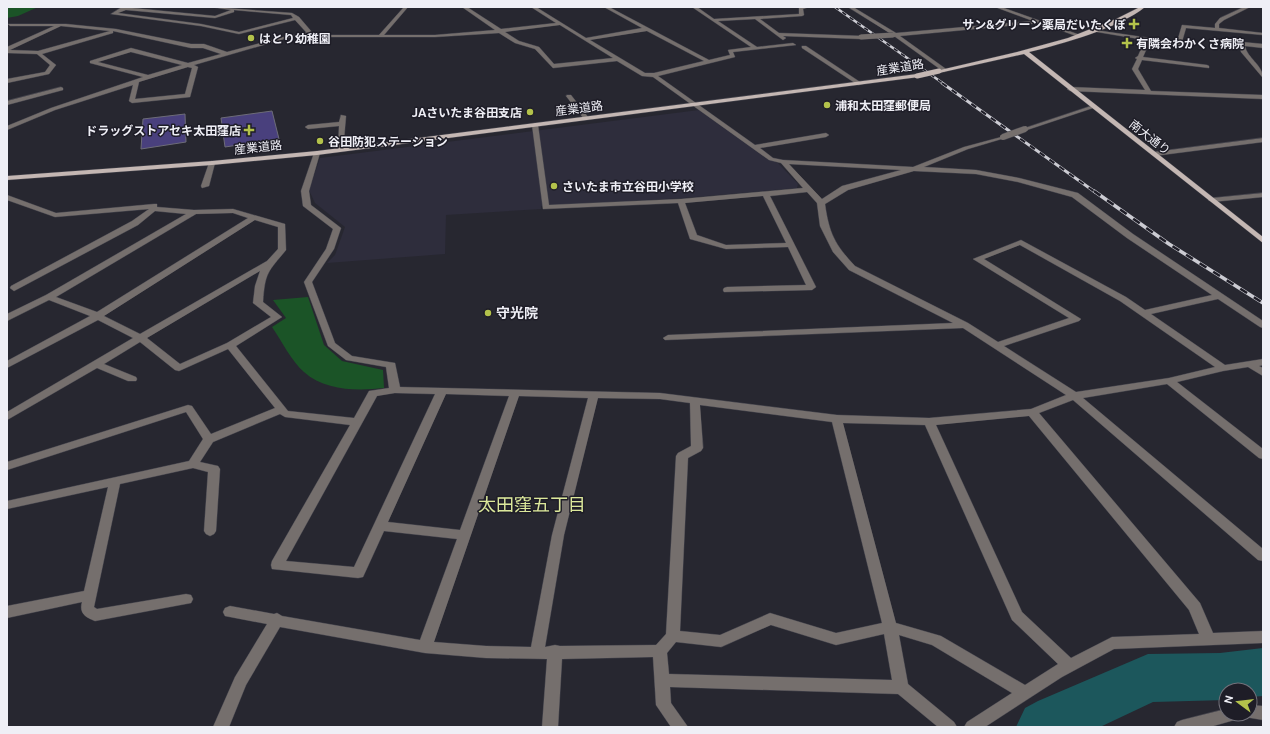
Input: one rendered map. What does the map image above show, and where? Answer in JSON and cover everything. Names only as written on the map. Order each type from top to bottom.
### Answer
[{"type":"main road","name":"産業道路","points":[[7,178],[212,163],[317,153],[918,76],[1081,36],[1119,22],[1144,7]]},
{"type":"main road","name":"南大通り","points":[[1024,51],[1263,241]]},
{"type":"street","points":[[213,7],[236,10],[276,11],[292,14],[310,32],[307,36]]},
{"type":"street","points":[[380,36],[406,7]]},
{"type":"street","points":[[464,7],[517,42],[537,48],[553,66],[618,59]]},
{"type":"street","points":[[533,7],[644,75],[654,75],[733,56],[730,51],[794,45],[756,18]]},
{"type":"street","points":[[607,7],[709,62]]},
{"type":"street","points":[[694,7],[755,48]]},
{"type":"street","points":[[714,20],[790,16],[802,14],[801,8],[807,7]]},
{"type":"street","points":[[850,7],[893,35],[942,71]]},
{"type":"street","points":[[996,7],[1081,36]]},
{"type":"street","points":[[1218,29],[1218,24],[1222,19],[1248,7]]},
{"type":"street","points":[[236,10],[215,17],[126,8],[113,14],[201,25],[239,34],[297,18]]},
{"type":"street","points":[[778,34],[861,37],[1040,22]]},
{"type":"street","points":[[7,128],[14,122],[105,93],[148,77],[291,36],[435,36],[501,32],[560,24]]},
{"type":"street","points":[[8,27],[20,25],[63,25],[116,30],[191,46],[204,46],[226,54]]},
{"type":"street","points":[[7,50],[63,25]]},
{"type":"street","points":[[1097,31],[1179,44],[1184,26],[1263,34]]},
{"type":"street","points":[[587,39],[648,29]]},
{"type":"street","points":[[7,50],[38,53],[116,30]]},
{"type":"street","points":[[1148,39],[1138,58],[1135,68],[1138,76],[1149,92]]},
{"type":"street","points":[[1263,46],[1242,44],[1243,51],[1263,76]]},
{"type":"street","points":[[804,47],[860,84]]},
{"type":"street","points":[[137,81],[132,101],[188,96],[195,67],[131,50],[92,62],[148,77]]},
{"type":"street","points":[[7,81],[47,73],[53,64],[38,53]]},
{"type":"street","points":[[1138,58],[1207,67]]},
{"type":"street","points":[[654,75],[771,159],[783,162],[976,172],[1019,180],[1075,195],[1130,236],[1263,325]]},
{"type":"street","points":[[7,103],[61,89]]},
{"type":"street","points":[[1070,89],[1263,97]]},
{"type":"street","points":[[569,96],[586,118]]},
{"type":"street","points":[[821,203],[845,188],[913,169],[966,148],[1093,107]]},
{"type":"street","points":[[341,150],[343,116]]},
{"type":"street","points":[[306,119],[309,135]]},
{"type":"street","points":[[308,127],[342,124]]},
{"type":"street","points":[[535,125],[546,207],[680,201],[810,190]]},
{"type":"street","points":[[754,147],[826,135]]},
{"type":"street","points":[[1154,154],[1263,140]]},
{"type":"street","points":[[317,153],[305,191],[307,206],[337,228],[336,236],[329,252],[322,259],[308,282],[331,344],[349,358],[391,365],[395,390]]},
{"type":"street","points":[[783,162],[821,203],[824,226],[836,252],[852,268],[965,325],[1074,396],[1263,556]]},
{"type":"street","points":[[205,186],[212,163]]},
{"type":"street","points":[[727,290],[812,287],[766,194]]},
{"type":"street","points":[[1212,200],[1263,195]]},
{"type":"street","points":[[7,197],[55,215],[154,206],[153,209]]},
{"type":"street","points":[[680,201],[693,237],[726,247],[790,245]]},
{"type":"street","points":[[7,417],[142,339],[268,263],[282,250],[282,226],[233,211],[194,212],[153,209],[135,223],[14,288]]},
{"type":"street","points":[[7,318],[49,297],[194,212]]},
{"type":"street","points":[[7,364],[98,316],[253,218]]},
{"type":"street","points":[[996,346],[1076,319],[977,259],[1021,242],[1123,299],[1223,368]]},
{"type":"street","points":[[49,297],[98,316],[142,339],[179,368],[230,345],[277,317],[258,302],[260,279],[268,263]]},
{"type":"street","points":[[1144,313],[1220,296]]},
{"type":"street","points":[[668,338],[965,325]]},
{"type":"street","points":[[230,345],[285,414],[358,422]]},
{"type":"street","points":[[442,391],[358,573],[277,565],[373,393],[395,390],[442,391],[594,395],[660,396],[837,419],[929,422],[1032,412],[1074,396],[1169,381],[1223,368],[1263,362]]},
{"type":"street","points":[[1250,364],[1263,373]]},
{"type":"street","points":[[97,365],[132,379]]},
{"type":"street","points":[[1169,381],[1263,455]]},
{"type":"street","points":[[425,647],[466,535],[515,393]]},
{"type":"street","points":[[537,653],[558,535],[594,395]]},
{"type":"street","points":[[680,727],[664,705],[660,651],[673,636],[682,456],[697,448],[695,401]]},
{"type":"street","points":[[7,466],[188,408],[209,439]]},
{"type":"street","points":[[193,464],[209,439],[281,410]]},
{"type":"street","points":[[1032,412],[1195,606],[1208,638]]},
{"type":"street","points":[[837,419],[890,627],[901,686],[949,727]]},
{"type":"street","points":[[929,422],[1017,616],[1070,666]]},
{"type":"street","points":[[7,505],[193,464],[214,469],[210,531]]},
{"type":"street","points":[[115,481],[87,609],[95,615],[186,599]]},
{"type":"street","points":[[380,526],[466,535]]},
{"type":"street","points":[[7,612],[90,595]]},
{"type":"street","points":[[230,612],[277,619],[425,647],[486,652],[537,653],[555,651],[660,651]]},
{"type":"street","points":[[221,727],[240,682],[277,619]]},
{"type":"street","points":[[673,636],[721,641],[770,619],[836,639],[890,627],[936,640],[1025,693]]},
{"type":"street","points":[[972,727],[1070,666],[1112,643],[1261,636]]},
{"type":"street","points":[[550,727],[555,651]]},
{"type":"street","points":[[662,680],[901,686]]},
{"type":"street","points":[[1182,727],[1218,718]]},
{"type":"shaded area","name":"さいたま市立谷田小学校","points":[[699,110],[767,159],[778,163],[798,184],[797,188],[683,198],[541,206],[541,209],[446,215],[445,254],[327,263],[335,255],[345,227],[315,203],[309,190],[320,158]]},
{"type":"green space","points":[[7,7],[38,7],[18,16],[7,18]]},
{"type":"green space","points":[[308,297],[324,345],[342,361],[383,370],[384,388],[353,389],[332,386],[312,378],[295,363],[272,327],[286,318],[273,300]]},
{"type":"building","points":[[272,111],[279,139],[225,147],[221,118]]},
{"type":"building","points":[[185,114],[186,142],[141,149],[143,119]]},
{"type":"waterway","points":[[1045,727],[1058,719],[1148,678],[1220,677],[1263,672]]},
{"type":"railway","points":[[835,7],[944,84]]},
{"type":"railway","points":[[942,83],[1095,192]]},
{"type":"railway","points":[[1094,191],[1169,244],[1263,303]]},
{"type":"place","name":"サン&グリーン薬局だいたくぼ","points":[[1134,24]]},
{"type":"place","name":"はとり幼稚園","points":[[251,38]]},
{"type":"place","name":"有隣会わかくさ病院","points":[[1127,43]]},
{"type":"place","name":"浦和太田窪郵便局","points":[[827,105]]},
{"type":"place","name":"JAさいたま谷田支店","points":[[530,112]]},
{"type":"place","name":"ドラッグストアセキ太田窪店","points":[[249,130]]},
{"type":"place","name":"谷田防犯ステーション","points":[[320,141]]},
{"type":"place","name":"さいたま市立谷田小学校","points":[[554,186]]},
{"type":"place","name":"守光院","points":[[488,313]]},
{"type":"district","name":"太田窪五丁目","points":[[532,504]]}]
